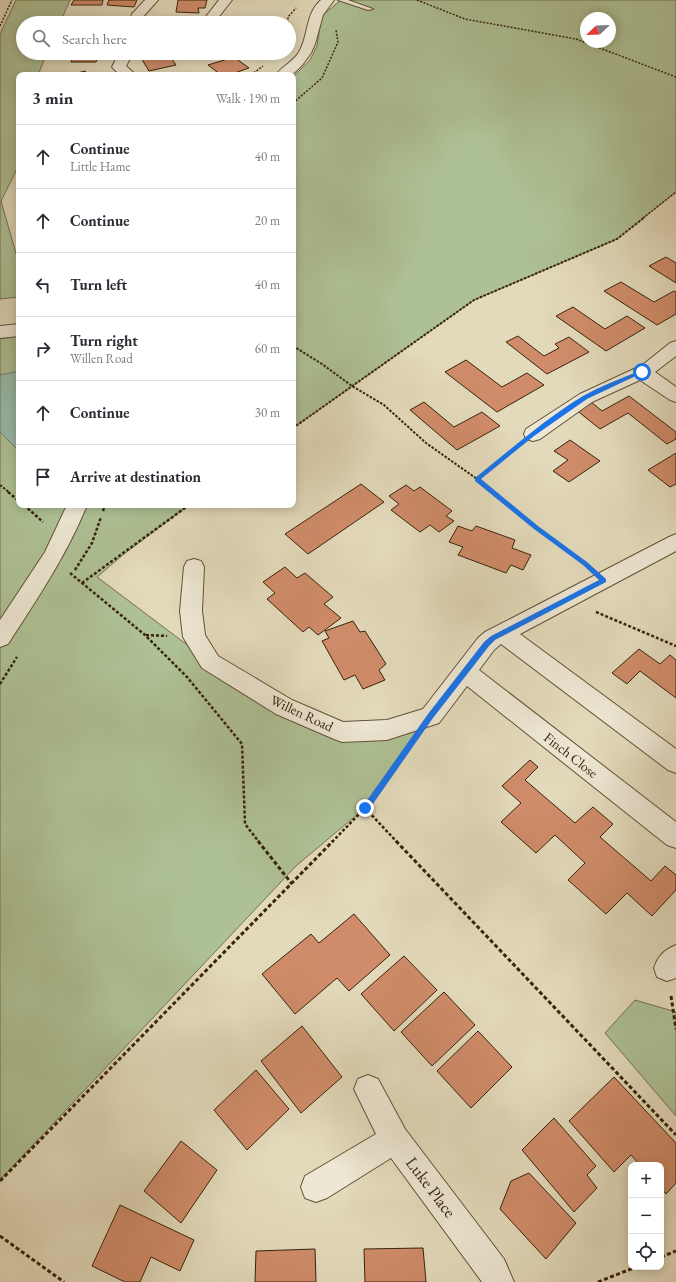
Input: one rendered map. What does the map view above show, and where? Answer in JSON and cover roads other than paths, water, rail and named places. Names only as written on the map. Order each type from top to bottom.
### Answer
[{"type":"street","points":[[137,16],[152,0]]},
{"type":"street","points":[[213,16],[226,0]]},
{"type":"street","points":[[287,72],[301,59],[308,45],[314,18],[321,7],[328,0]]},
{"type":"street","points":[[122,60],[119,67],[125,72]]},
{"type":"street","points":[[0,332],[16,330]]},
{"type":"street","points":[[532,434],[586,398],[620,380],[651,367],[676,347]]},
{"type":"street","points":[[642,372],[676,396]]},
{"type":"street","points":[[0,638],[55,551],[76,508]]},
{"type":"street","points":[[466,672],[486,644],[502,633],[676,542]]},
{"type":"street","name":"Willen Road","points":[[194,566],[191,611],[194,637],[210,662],[284,707],[342,732],[387,730],[431,716],[466,672]]},
{"type":"street","points":[[502,633],[676,763]]},
{"type":"street","name":"Finch Close","points":[[466,672],[676,838]]},
{"type":"street","name":"Luke Place","points":[[368,1089],[395,1139],[493,1270],[498,1282]]},
{"type":"street","points":[[316,1187],[395,1139]]},
{"type":"lane","points":[[342,0],[370,9]]}]
